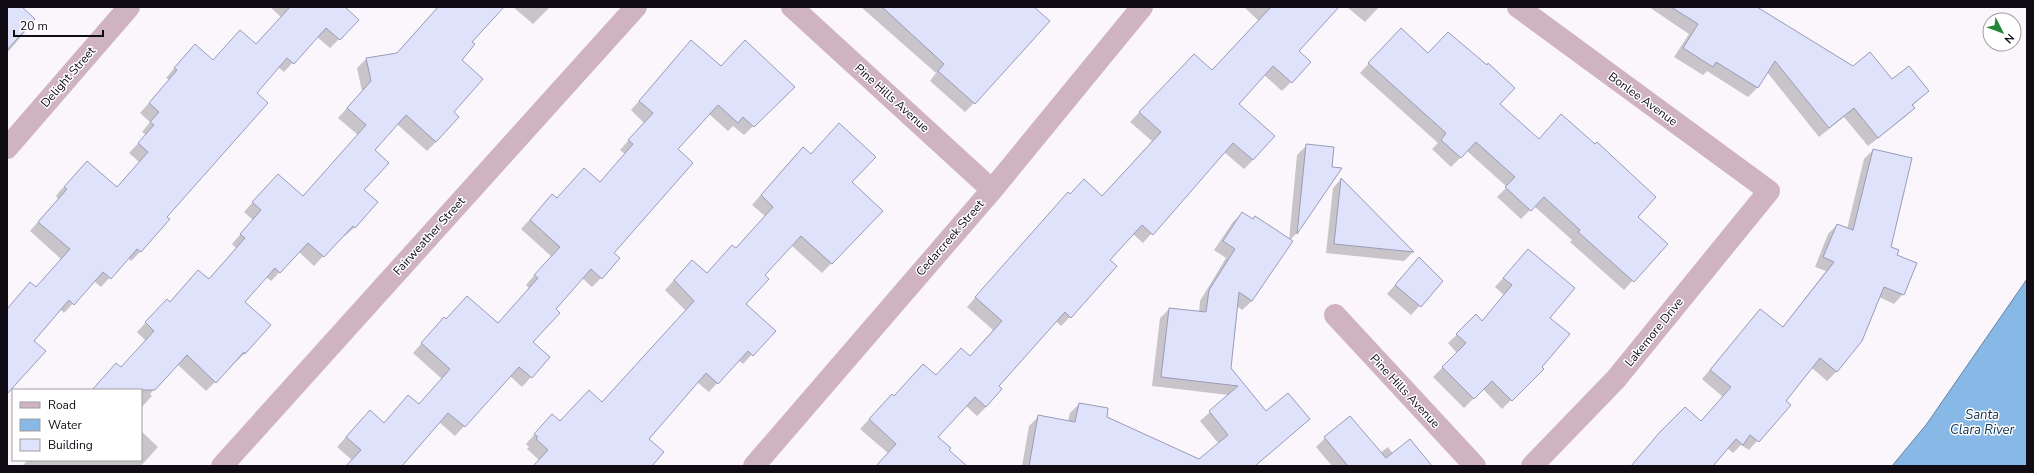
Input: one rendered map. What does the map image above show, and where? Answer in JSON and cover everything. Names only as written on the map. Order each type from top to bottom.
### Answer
[{"type":"street","name":"Delight Street","points":[[7,148],[129,7]]},
{"type":"street","name":"Fairweather Street","points":[[222,466],[636,7]]},
{"type":"street","name":"Pine Hills Avenue","points":[[792,7],[992,190]]},
{"type":"street","name":"Cedarcreek Street","points":[[754,466],[992,190],[1142,7]]},
{"type":"street","name":"Bonlee Avenue","points":[[1518,7],[1769,191]]},
{"type":"street","name":"Lakemore Drive","points":[[1532,466],[1616,379],[1769,191]]},
{"type":"street","name":"Pine Hills Avenue","points":[[1335,315],[1475,466]]},
{"type":"water","name":"Santa Clara River","points":[[2027,279],[2027,466],[1892,466],[1926,425]]},
{"type":"building","points":[[7,7],[22,7],[35,19],[7,50]]},
{"type":"building","points":[[290,7],[345,7],[359,20],[340,40],[326,28],[294,64],[287,58],[257,93],[268,103],[167,217],[170,219],[141,252],[137,249],[111,279],[103,272],[74,305],[69,300],[34,341],[46,351],[7,394],[7,309],[30,282],[36,287],[70,249],[38,222],[67,189],[64,187],[87,161],[117,187],[148,152],[138,143],[154,125],[150,122],[159,112],[149,103],[177,70],[174,68],[195,44],[213,60],[240,30],[256,44]]},
{"type":"building","points":[[438,7],[504,7],[472,42],[475,44],[462,60],[483,79],[454,112],[459,117],[436,142],[406,115],[375,150],[389,163],[364,190],[378,202],[355,228],[353,226],[324,257],[308,243],[280,273],[275,268],[245,302],[271,325],[216,383],[187,355],[155,390],[93,389],[116,363],[121,367],[154,331],[145,322],[167,299],[170,302],[198,270],[209,279],[245,238],[240,234],[261,210],[252,202],[278,174],[303,196],[366,125],[347,108],[371,81],[366,58],[397,53]]},
{"type":"building","points":[[882,7],[1034,7],[1050,21],[975,104],[938,71],[944,64]]},
{"type":"building","points":[[1271,7],[1339,7],[1299,51],[1311,62],[1292,83],[1273,66],[1239,104],[1275,136],[1253,160],[1233,143],[1153,235],[1142,225],[1110,260],[1117,266],[1071,318],[1065,312],[999,386],[1002,389],[986,407],[975,397],[938,437],[951,448],[949,450],[967,466],[876,466],[896,444],[869,419],[892,394],[894,396],[923,364],[936,375],[961,348],[970,356],[1002,321],[975,297],[1068,192],[1070,194],[1084,179],[1102,196],[1161,132],[1139,112],[1194,54],[1212,70]]},
{"type":"building","points":[[1671,7],[1757,7],[1853,66],[1870,52],[1892,79],[1909,66],[1929,91],[1912,105],[1915,108],[1878,138],[1854,108],[1829,128],[1775,61],[1758,88],[1716,62],[1713,67],[1683,48],[1698,24]]},
{"type":"building","points":[[1401,28],[1428,53],[1448,32],[1487,65],[1488,63],[1515,88],[1500,104],[1539,139],[1561,114],[1595,144],[1597,142],[1656,197],[1638,217],[1668,244],[1634,282],[1578,232],[1580,230],[1544,197],[1531,211],[1505,187],[1515,177],[1476,142],[1461,158],[1441,140],[1446,133],[1368,63]]},
{"type":"building","points":[[691,40],[721,66],[745,40],[795,87],[754,127],[743,117],[738,123],[718,105],[678,149],[693,163],[614,253],[620,258],[602,279],[591,269],[556,309],[560,313],[533,342],[550,357],[532,378],[519,367],[465,427],[448,413],[402,466],[346,466],[361,450],[346,437],[370,410],[384,423],[408,395],[419,404],[450,369],[421,343],[444,317],[446,319],[467,296],[498,323],[538,278],[534,275],[560,247],[530,220],[552,194],[557,198],[584,168],[600,182],[633,144],[628,140],[653,113],[639,101]]},
{"type":"building","points":[[839,123],[876,157],[852,182],[883,211],[832,264],[801,236],[765,275],[769,279],[746,304],[776,331],[753,356],[748,351],[718,384],[706,373],[649,439],[664,452],[652,466],[533,466],[548,450],[536,439],[538,437],[534,434],[552,414],[560,421],[589,390],[602,402],[694,301],[674,280],[692,260],[707,273],[732,245],[736,248],[773,207],[761,195],[803,147],[811,154]]},
{"type":"building","points":[[1306,144],[1334,147],[1332,167],[1342,168],[1297,234]]},
{"type":"building","points":[[1873,149],[1912,158],[1891,247],[1899,250],[1897,255],[1917,263],[1904,295],[1884,287],[1862,341],[1837,372],[1820,358],[1786,401],[1791,405],[1759,442],[1750,435],[1743,445],[1736,439],[1713,466],[1631,466],[1659,433],[1685,407],[1701,421],[1731,387],[1710,370],[1760,309],[1783,327],[1834,262],[1823,257],[1837,224],[1853,230]]},
{"type":"building","points":[[1341,178],[1414,252],[1334,244]]},
{"type":"building","points":[[1242,212],[1253,219],[1255,216],[1293,241],[1252,301],[1239,292],[1231,368],[1266,411],[1288,393],[1310,419],[1255,466],[1029,466],[1038,415],[1075,422],[1079,403],[1108,408],[1107,417],[1199,459],[1228,435],[1209,411],[1238,386],[1161,377],[1169,308],[1206,312],[1209,290],[1235,249],[1223,241]]},
{"type":"building","points":[[1528,249],[1575,288],[1550,318],[1570,334],[1542,367],[1544,369],[1512,401],[1492,381],[1474,399],[1442,367],[1466,343],[1456,334],[1476,314],[1482,321],[1512,285],[1503,278]]},
{"type":"building","points":[[1419,257],[1443,281],[1421,307],[1395,285]]},
{"type":"building","points":[[1350,416],[1386,458],[1410,439],[1432,466],[1348,466],[1324,437]]}]
